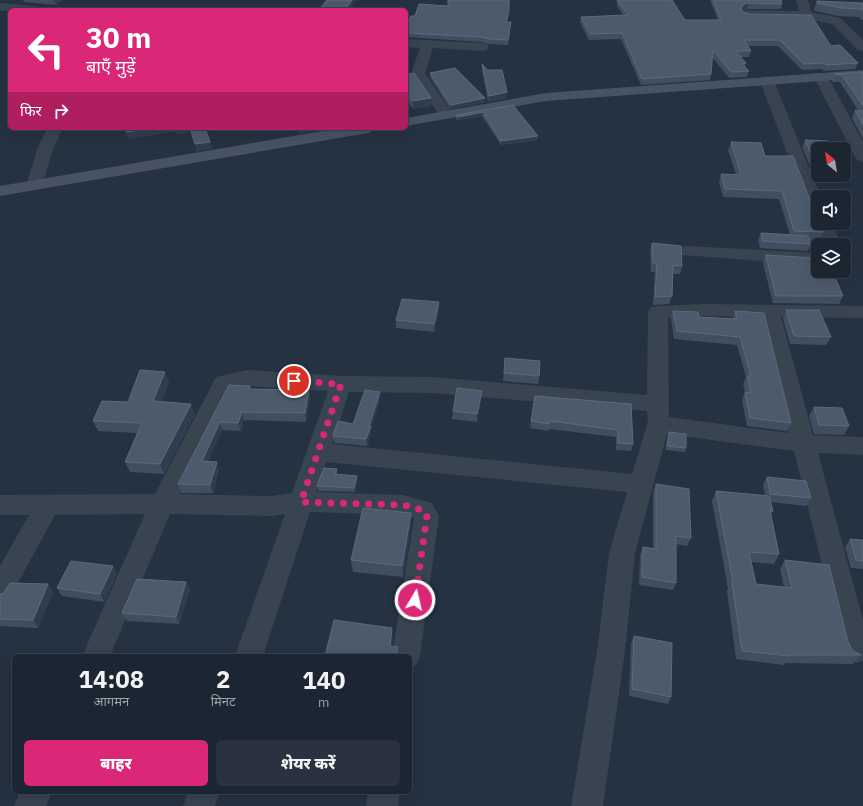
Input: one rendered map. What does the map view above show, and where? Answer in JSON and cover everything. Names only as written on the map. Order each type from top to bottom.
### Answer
[{"type":"street","points":[[747,14],[819,4]]},
{"type":"street","points":[[804,6],[836,20],[863,47]]},
{"type":"street","points":[[0,7],[12,8]]},
{"type":"street","points":[[408,43],[482,48]]},
{"type":"street","points":[[428,44],[412,74],[446,115]]},
{"type":"street","points":[[408,122],[546,97],[863,74]]},
{"type":"street","points":[[821,77],[863,157]]},
{"type":"street","points":[[767,81],[811,192]]},
{"type":"street","points":[[34,185],[46,147],[54,130]]},
{"type":"street","points":[[0,191],[356,130]]},
{"type":"street","points":[[687,251],[811,259]]},
{"type":"street","points":[[586,806],[611,651],[622,553],[658,414],[658,312],[768,310],[863,312]]},
{"type":"street","points":[[768,310],[857,650]]},
{"type":"street","points":[[97,654],[162,504],[224,382],[248,378],[341,384],[432,385],[658,414],[804,444],[863,446]]},
{"type":"street","points":[[250,654],[341,384]]},
{"type":"street","points":[[318,452],[641,484]]},
{"type":"street","points":[[0,505],[47,506],[162,504],[271,506],[301,502],[403,505],[423,510],[427,516],[406,654]]},
{"type":"street","points":[[0,591],[47,506]]},
{"type":"street","points":[[30,806],[35,794]]},
{"type":"street","points":[[199,806],[203,794]]},
{"type":"street","points":[[382,806],[384,794]]},
{"type":"building","points":[[327,0],[352,0],[346,8],[321,8]]},
{"type":"building","points":[[448,0],[509,0],[509,10],[506,22],[511,22],[508,40],[482,37],[408,33],[408,23],[411,16],[415,16],[419,4],[448,6]]},
{"type":"building","points":[[617,0],[672,0],[685,20],[721,20],[713,0],[781,0],[782,4],[748,3],[744,4],[741,8],[743,12],[749,14],[811,15],[831,46],[840,45],[858,63],[826,65],[824,63],[804,64],[780,40],[744,40],[751,51],[735,51],[746,63],[742,64],[749,71],[731,72],[713,50],[711,74],[642,79],[622,33],[590,34],[581,17],[628,15]]},
{"type":"building","points":[[817,1],[863,3],[863,10],[841,8],[817,3]]},
{"type":"building","points":[[482,64],[487,70],[502,70],[507,92],[489,96]]},
{"type":"building","points":[[455,68],[485,98],[451,105],[430,73]]},
{"type":"building","points":[[863,72],[863,106],[842,75],[835,74]]},
{"type":"building","points":[[414,73],[431,98],[413,101],[408,95],[408,74]]},
{"type":"building","points":[[513,105],[538,136],[501,141],[483,112],[458,117],[456,115]]},
{"type":"building","points":[[855,110],[863,111],[863,125]]},
{"type":"building","points":[[126,130],[139,130],[126,132]]},
{"type":"building","points":[[191,130],[206,130],[210,142],[195,144]]},
{"type":"building","points":[[805,140],[828,141],[811,142],[811,154]]},
{"type":"building","points":[[731,142],[761,143],[765,156],[793,156],[811,203],[811,230],[822,230],[823,232],[794,231],[782,191],[725,189],[721,174],[741,175]]},
{"type":"building","points":[[761,233],[808,236],[811,244],[763,241]]},
{"type":"building","points":[[652,243],[681,246],[682,266],[673,265],[672,296],[655,297],[657,263],[653,263]]},
{"type":"building","points":[[766,255],[811,258],[811,278],[835,278],[843,296],[776,296]]},
{"type":"building","points":[[402,299],[439,302],[434,324],[396,320]]},
{"type":"building","points":[[786,310],[819,310],[831,337],[794,336]]},
{"type":"building","points":[[673,311],[698,312],[699,317],[737,319],[735,311],[764,313],[791,423],[750,418],[745,392],[751,393],[747,376],[751,376],[740,337],[677,331]]},
{"type":"building","points":[[505,358],[540,361],[539,376],[504,373]]},
{"type":"building","points":[[140,370],[165,372],[153,401],[191,404],[160,464],[125,462],[142,423],[93,421],[102,401],[128,402]]},
{"type":"building","points":[[229,385],[250,386],[249,389],[309,390],[305,413],[242,412],[238,423],[220,422],[202,461],[217,462],[210,485],[178,484]]},
{"type":"building","points":[[457,388],[482,391],[477,414],[453,411]]},
{"type":"building","points":[[365,390],[380,392],[366,439],[333,436],[338,421],[353,424]]},
{"type":"building","points":[[535,396],[631,404],[633,444],[618,443],[618,430],[550,421],[549,424],[531,421]]},
{"type":"building","points":[[814,407],[842,408],[849,426],[819,425]]},
{"type":"building","points":[[669,432],[686,434],[686,448],[667,446]]},
{"type":"building","points":[[324,468],[337,469],[335,474],[357,476],[354,488],[317,486]]},
{"type":"building","points":[[767,477],[806,481],[811,498],[770,494]]},
{"type":"building","points":[[656,484],[689,489],[691,538],[676,536],[676,583],[642,577],[643,547],[656,549]]},
{"type":"building","points":[[716,491],[769,496],[773,511],[770,511],[779,554],[749,552],[756,584],[792,588],[785,560],[829,565],[848,642],[853,651],[861,655],[790,656],[742,651],[733,582]]},
{"type":"building","points":[[363,508],[411,513],[402,566],[351,560]]},
{"type":"building","points":[[850,539],[863,540],[863,561],[856,560]]},
{"type":"building","points":[[71,561],[113,566],[100,594],[57,588]]},
{"type":"building","points":[[137,579],[186,582],[176,617],[122,613]]},
{"type":"building","points":[[10,583],[48,584],[33,620],[0,619],[0,594],[4,593]]},
{"type":"building","points":[[334,620],[392,628],[390,646],[398,647],[396,654],[326,654]]},
{"type":"building","points":[[634,636],[672,643],[671,697],[632,689]]},
{"type":"route","points":[[294,381],[341,384],[301,502],[403,505],[423,510],[427,516],[415,600]]}]
